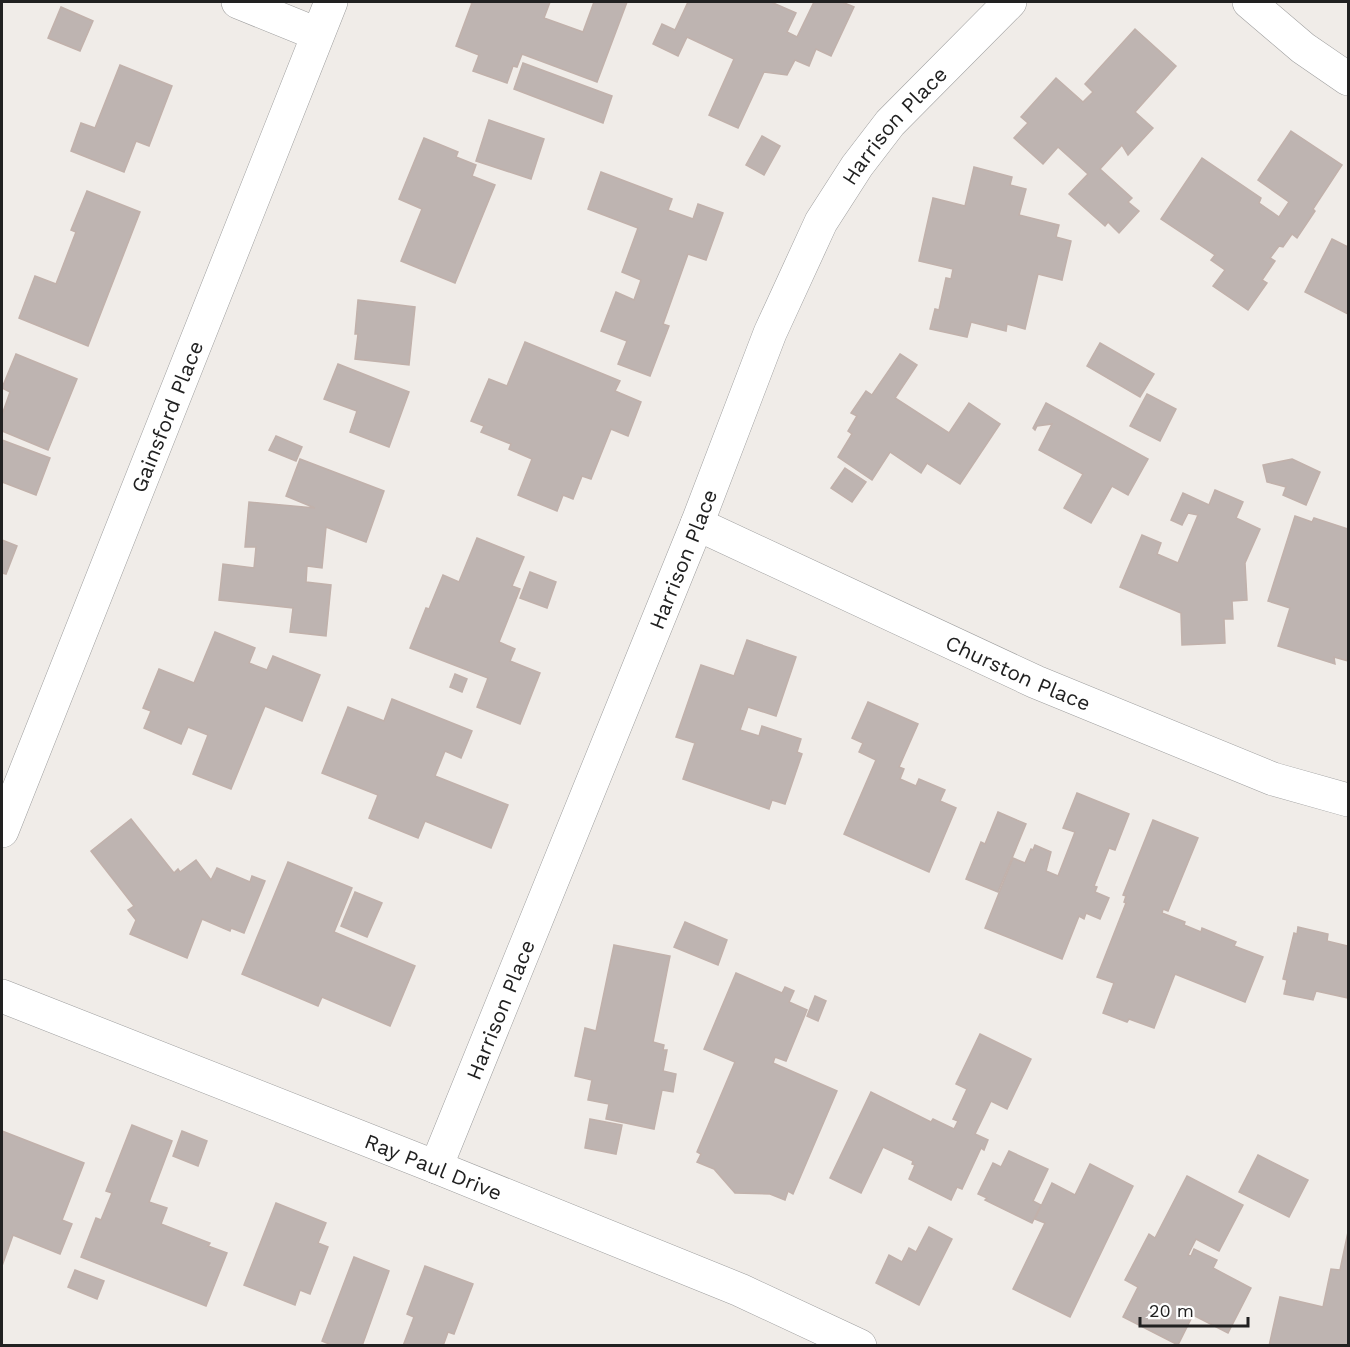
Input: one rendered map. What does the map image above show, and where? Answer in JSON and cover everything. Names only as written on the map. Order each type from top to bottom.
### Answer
[{"type":"street","points":[[238,2],[317,34]]},
{"type":"street","name":"Gainsford Place","points":[[2,831],[331,2]]},
{"type":"street","name":"Harrison Place","points":[[436,1167],[697,524],[770,333],[821,222],[856,166],[890,123],[1010,2]]},
{"type":"street","points":[[1250,2],[1303,48],[1348,78]]},
{"type":"street","name":"Churston Place","points":[[697,524],[1036,682],[1273,779],[1348,800]]},
{"type":"street","name":"Ray Paul Drive","points":[[2,996],[740,1290],[860,1346]]},
{"type":"building","points":[[469,2],[550,2],[544,18],[583,32],[594,2],[627,2],[597,82],[522,54],[517,67],[513,66],[507,83],[473,71],[479,55],[456,46],[472,3]]},
{"type":"building","points":[[688,2],[771,2],[796,13],[787,32],[797,37],[814,2],[842,2],[854,7],[831,56],[816,49],[809,66],[795,60],[787,75],[764,72],[738,128],[709,115],[734,59],[687,37],[678,56],[653,44],[662,24],[675,30]]},
{"type":"building","points":[[61,7],[93,21],[80,51],[48,38]]},
{"type":"building","points":[[1135,29],[1176,66],[1135,112],[1153,128],[1128,155],[1122,145],[1100,169],[1132,198],[1128,202],[1139,211],[1119,233],[1108,222],[1105,226],[1069,194],[1088,174],[1058,147],[1043,164],[1014,138],[1028,123],[1021,117],[1056,78],[1083,102],[1093,92],[1085,84]]},
{"type":"building","points":[[523,63],[612,96],[603,123],[514,89]]},
{"type":"building","points":[[120,65],[172,86],[149,146],[136,141],[124,172],[71,151],[81,123],[95,128]]},
{"type":"building","points":[[489,120],[544,139],[531,179],[476,161]]},
{"type":"building","points":[[1291,131],[1342,165],[1297,238],[1292,234],[1283,247],[1279,246],[1270,258],[1275,261],[1262,280],[1267,283],[1248,310],[1213,286],[1225,270],[1211,260],[1215,255],[1161,219],[1202,158],[1261,198],[1259,203],[1279,217],[1289,202],[1258,180]]},
{"type":"building","points":[[762,136],[780,146],[764,175],[746,165]]},
{"type":"building","points":[[424,138],[458,152],[456,157],[476,165],[472,176],[495,185],[455,283],[401,261],[422,209],[399,199]]},
{"type":"building","points":[[974,167],[1012,177],[1010,185],[1026,189],[1019,215],[1059,225],[1056,237],[1071,241],[1062,280],[1038,274],[1025,329],[1007,324],[1006,331],[971,322],[967,337],[930,329],[935,309],[939,310],[946,278],[951,279],[953,269],[919,261],[933,198],[965,206]]},
{"type":"building","points":[[601,172],[672,199],[668,210],[693,219],[698,204],[723,213],[706,260],[688,254],[663,324],[669,326],[650,376],[618,364],[627,341],[601,331],[616,292],[634,300],[641,280],[622,272],[638,228],[588,209]]},
{"type":"building","points":[[87,191],[140,212],[88,346],[19,318],[35,276],[56,284],[76,232],[71,230]]},
{"type":"building","points":[[1332,239],[1348,247],[1348,314],[1305,292]]},
{"type":"building","points":[[358,300],[415,307],[409,365],[355,359]]},
{"type":"building","points":[[525,342],[620,381],[615,391],[641,402],[628,436],[611,429],[591,479],[582,476],[573,499],[563,495],[557,511],[518,495],[532,459],[509,449],[511,444],[481,432],[484,426],[471,421],[489,379],[507,386]]},
{"type":"building","points":[[1100,343],[1154,374],[1140,397],[1087,366]]},
{"type":"building","points":[[16,354],[77,379],[48,450],[2,431],[2,415],[10,392],[2,388]]},
{"type":"building","points":[[900,354],[917,365],[895,398],[949,433],[969,403],[1000,424],[960,484],[927,463],[921,473],[890,452],[872,480],[838,457],[852,434],[848,431],[857,416],[851,413],[866,391],[872,395]]},
{"type":"building","points":[[338,364],[409,392],[389,447],[350,432],[357,411],[324,399]]},
{"type":"building","points":[[1147,394],[1176,409],[1160,441],[1130,426]]},
{"type":"building","points":[[1046,403],[1148,459],[1128,495],[1112,486],[1091,523],[1064,508],[1083,474],[1039,450],[1052,424],[1037,426],[1035,430],[1033,428]]},
{"type":"building","points":[[276,436],[302,447],[296,461],[269,450]]},
{"type":"building","points":[[2,440],[50,458],[36,495],[2,482]]},
{"type":"building","points":[[300,459],[384,491],[366,542],[326,527],[322,568],[307,566],[306,582],[331,585],[326,636],[290,632],[293,608],[219,600],[223,564],[254,568],[256,547],[245,547],[249,502],[315,508],[286,496]]},
{"type":"building","points":[[1292,459],[1320,472],[1306,505],[1283,495],[1286,487],[1267,482],[1263,465]]},
{"type":"building","points":[[845,468],[866,482],[852,502],[831,488]]},
{"type":"building","points":[[1215,490],[1243,502],[1236,518],[1260,529],[1245,563],[1247,600],[1232,601],[1233,619],[1224,619],[1225,643],[1182,645],[1181,613],[1120,587],[1142,535],[1161,543],[1157,554],[1178,563],[1198,515],[1188,513],[1182,525],[1171,520],[1183,493],[1209,505]]},
{"type":"building","points":[[1295,516],[1312,522],[1314,518],[1348,529],[1348,661],[1334,657],[1335,664],[1278,646],[1290,608],[1268,601]]},
{"type":"building","points":[[477,538],[524,557],[512,586],[520,589],[499,642],[515,649],[510,661],[540,673],[520,724],[477,707],[488,678],[410,648],[426,608],[429,609],[443,575],[459,582]]},
{"type":"building","points":[[2,540],[17,546],[6,574],[2,573]]},
{"type":"building","points":[[530,572],[556,582],[547,608],[520,598]]},
{"type":"building","points":[[215,632],[255,648],[249,663],[267,670],[273,656],[320,675],[302,721],[265,706],[231,789],[193,774],[208,735],[188,727],[181,744],[144,728],[151,711],[143,708],[159,669],[194,683]]},
{"type":"building","points":[[747,640],[796,657],[776,716],[748,707],[740,730],[759,736],[762,726],[801,739],[797,752],[802,754],[785,804],[772,800],[769,809],[683,779],[695,743],[676,737],[701,665],[734,676]]},
{"type":"building","points":[[455,674],[467,679],[462,692],[450,687]]},
{"type":"building","points":[[392,699],[472,731],[461,758],[445,751],[435,776],[508,805],[491,848],[425,821],[418,838],[369,818],[378,795],[322,773],[348,707],[384,721]]},
{"type":"building","points":[[868,702],[918,724],[899,767],[904,769],[900,779],[916,786],[919,779],[945,790],[940,801],[956,808],[929,872],[844,834],[876,760],[859,752],[863,743],[852,738]]},
{"type":"building","points":[[1077,793],[1129,814],[1115,850],[1109,848],[1094,886],[1097,887],[1095,892],[1109,898],[1100,919],[1086,913],[1084,919],[1079,916],[1062,959],[985,928],[1013,858],[1025,863],[1035,845],[1051,852],[1046,871],[1058,876],[1075,832],[1063,828]]},
{"type":"building","points":[[998,812],[1026,824],[998,892],[966,879],[981,842],[985,844]]},
{"type":"building","points":[[131,819],[174,873],[178,869],[180,872],[196,860],[211,880],[217,868],[250,882],[252,876],[265,881],[244,933],[231,928],[230,931],[202,919],[187,958],[130,934],[136,920],[128,910],[134,906],[91,851]]},
{"type":"building","points":[[1153,820],[1198,838],[1168,911],[1163,909],[1162,913],[1185,922],[1184,925],[1201,932],[1202,928],[1236,942],[1234,946],[1263,957],[1245,1002],[1175,974],[1154,1028],[1129,1019],[1127,1022],[1103,1013],[1114,983],[1097,977],[1126,903],[1124,902],[1126,896],[1123,895]]},
{"type":"building","points":[[288,862],[352,888],[334,932],[415,966],[390,1026],[322,997],[318,1006],[242,974]]},
{"type":"building","points":[[355,892],[382,903],[367,937],[341,926]]},
{"type":"building","points":[[685,922],[727,940],[718,965],[674,947]]},
{"type":"building","points":[[1298,927],[1328,934],[1327,941],[1348,946],[1348,998],[1316,991],[1313,1000],[1284,994],[1287,980],[1283,979],[1294,933],[1297,934]]},
{"type":"building","points":[[614,945],[670,956],[653,1042],[664,1045],[663,1050],[667,1050],[663,1071],[676,1074],[673,1092],[662,1090],[654,1129],[606,1119],[609,1104],[588,1100],[592,1080],[575,1076],[585,1028],[596,1031]]},
{"type":"building","points":[[736,973],[782,993],[785,987],[794,991],[789,1002],[807,1010],[786,1061],[775,1057],[773,1063],[837,1091],[793,1194],[788,1191],[785,1200],[770,1194],[735,1193],[714,1169],[697,1162],[701,1154],[697,1152],[735,1062],[704,1049]]},
{"type":"building","points":[[815,996],[826,1001],[818,1021],[807,1016]]},
{"type":"building","points":[[980,1034],[1031,1059],[1007,1109],[991,1101],[975,1134],[988,1140],[984,1150],[981,1148],[962,1189],[957,1187],[951,1200],[909,1179],[915,1165],[912,1164],[913,1161],[883,1147],[861,1193],[830,1178],[871,1092],[931,1122],[933,1119],[954,1129],[958,1121],[953,1119],[967,1089],[956,1084]]},
{"type":"building","points":[[590,1119],[622,1125],[616,1154],[585,1148]]},
{"type":"building","points":[[132,1125],[172,1141],[149,1202],[167,1208],[161,1224],[210,1243],[208,1246],[227,1253],[206,1306],[81,1257],[96,1218],[101,1220],[112,1193],[106,1191]]},
{"type":"building","points":[[2,1131],[84,1163],[62,1220],[72,1224],[60,1254],[13,1235],[2,1266]]},
{"type":"building","points":[[182,1131],[207,1141],[198,1166],[173,1156]]},
{"type":"building","points":[[1009,1151],[1048,1169],[1033,1201],[1041,1205],[1032,1223],[985,1200],[987,1198],[978,1194],[993,1163],[1001,1167]]},
{"type":"building","points":[[1258,1155],[1308,1180],[1289,1217],[1239,1192]]},
{"type":"building","points":[[1090,1164],[1133,1186],[1070,1317],[1013,1289],[1045,1223],[1035,1219],[1052,1183],[1075,1195]]},
{"type":"building","points":[[1187,1176],[1243,1205],[1219,1251],[1196,1239],[1188,1255],[1191,1256],[1194,1249],[1217,1260],[1213,1268],[1251,1288],[1228,1333],[1193,1315],[1178,1345],[1123,1317],[1138,1287],[1125,1280],[1149,1234],[1155,1238]]},
{"type":"building","points":[[276,1203],[326,1223],[318,1243],[328,1247],[310,1294],[300,1290],[295,1305],[244,1285]]},
{"type":"building","points":[[929,1227],[952,1239],[919,1305],[876,1283],[889,1255],[902,1262],[909,1248],[916,1252]]},
{"type":"building","points":[[1348,1232],[1348,1346],[1269,1346],[1280,1297],[1323,1307],[1331,1269],[1340,1270]]},
{"type":"building","points":[[354,1257],[389,1271],[362,1346],[334,1346],[322,1341]]},
{"type":"building","points":[[425,1266],[473,1284],[454,1334],[448,1332],[443,1346],[403,1346],[414,1317],[407,1314]]},
{"type":"building","points":[[75,1270],[104,1281],[97,1299],[68,1287]]}]
